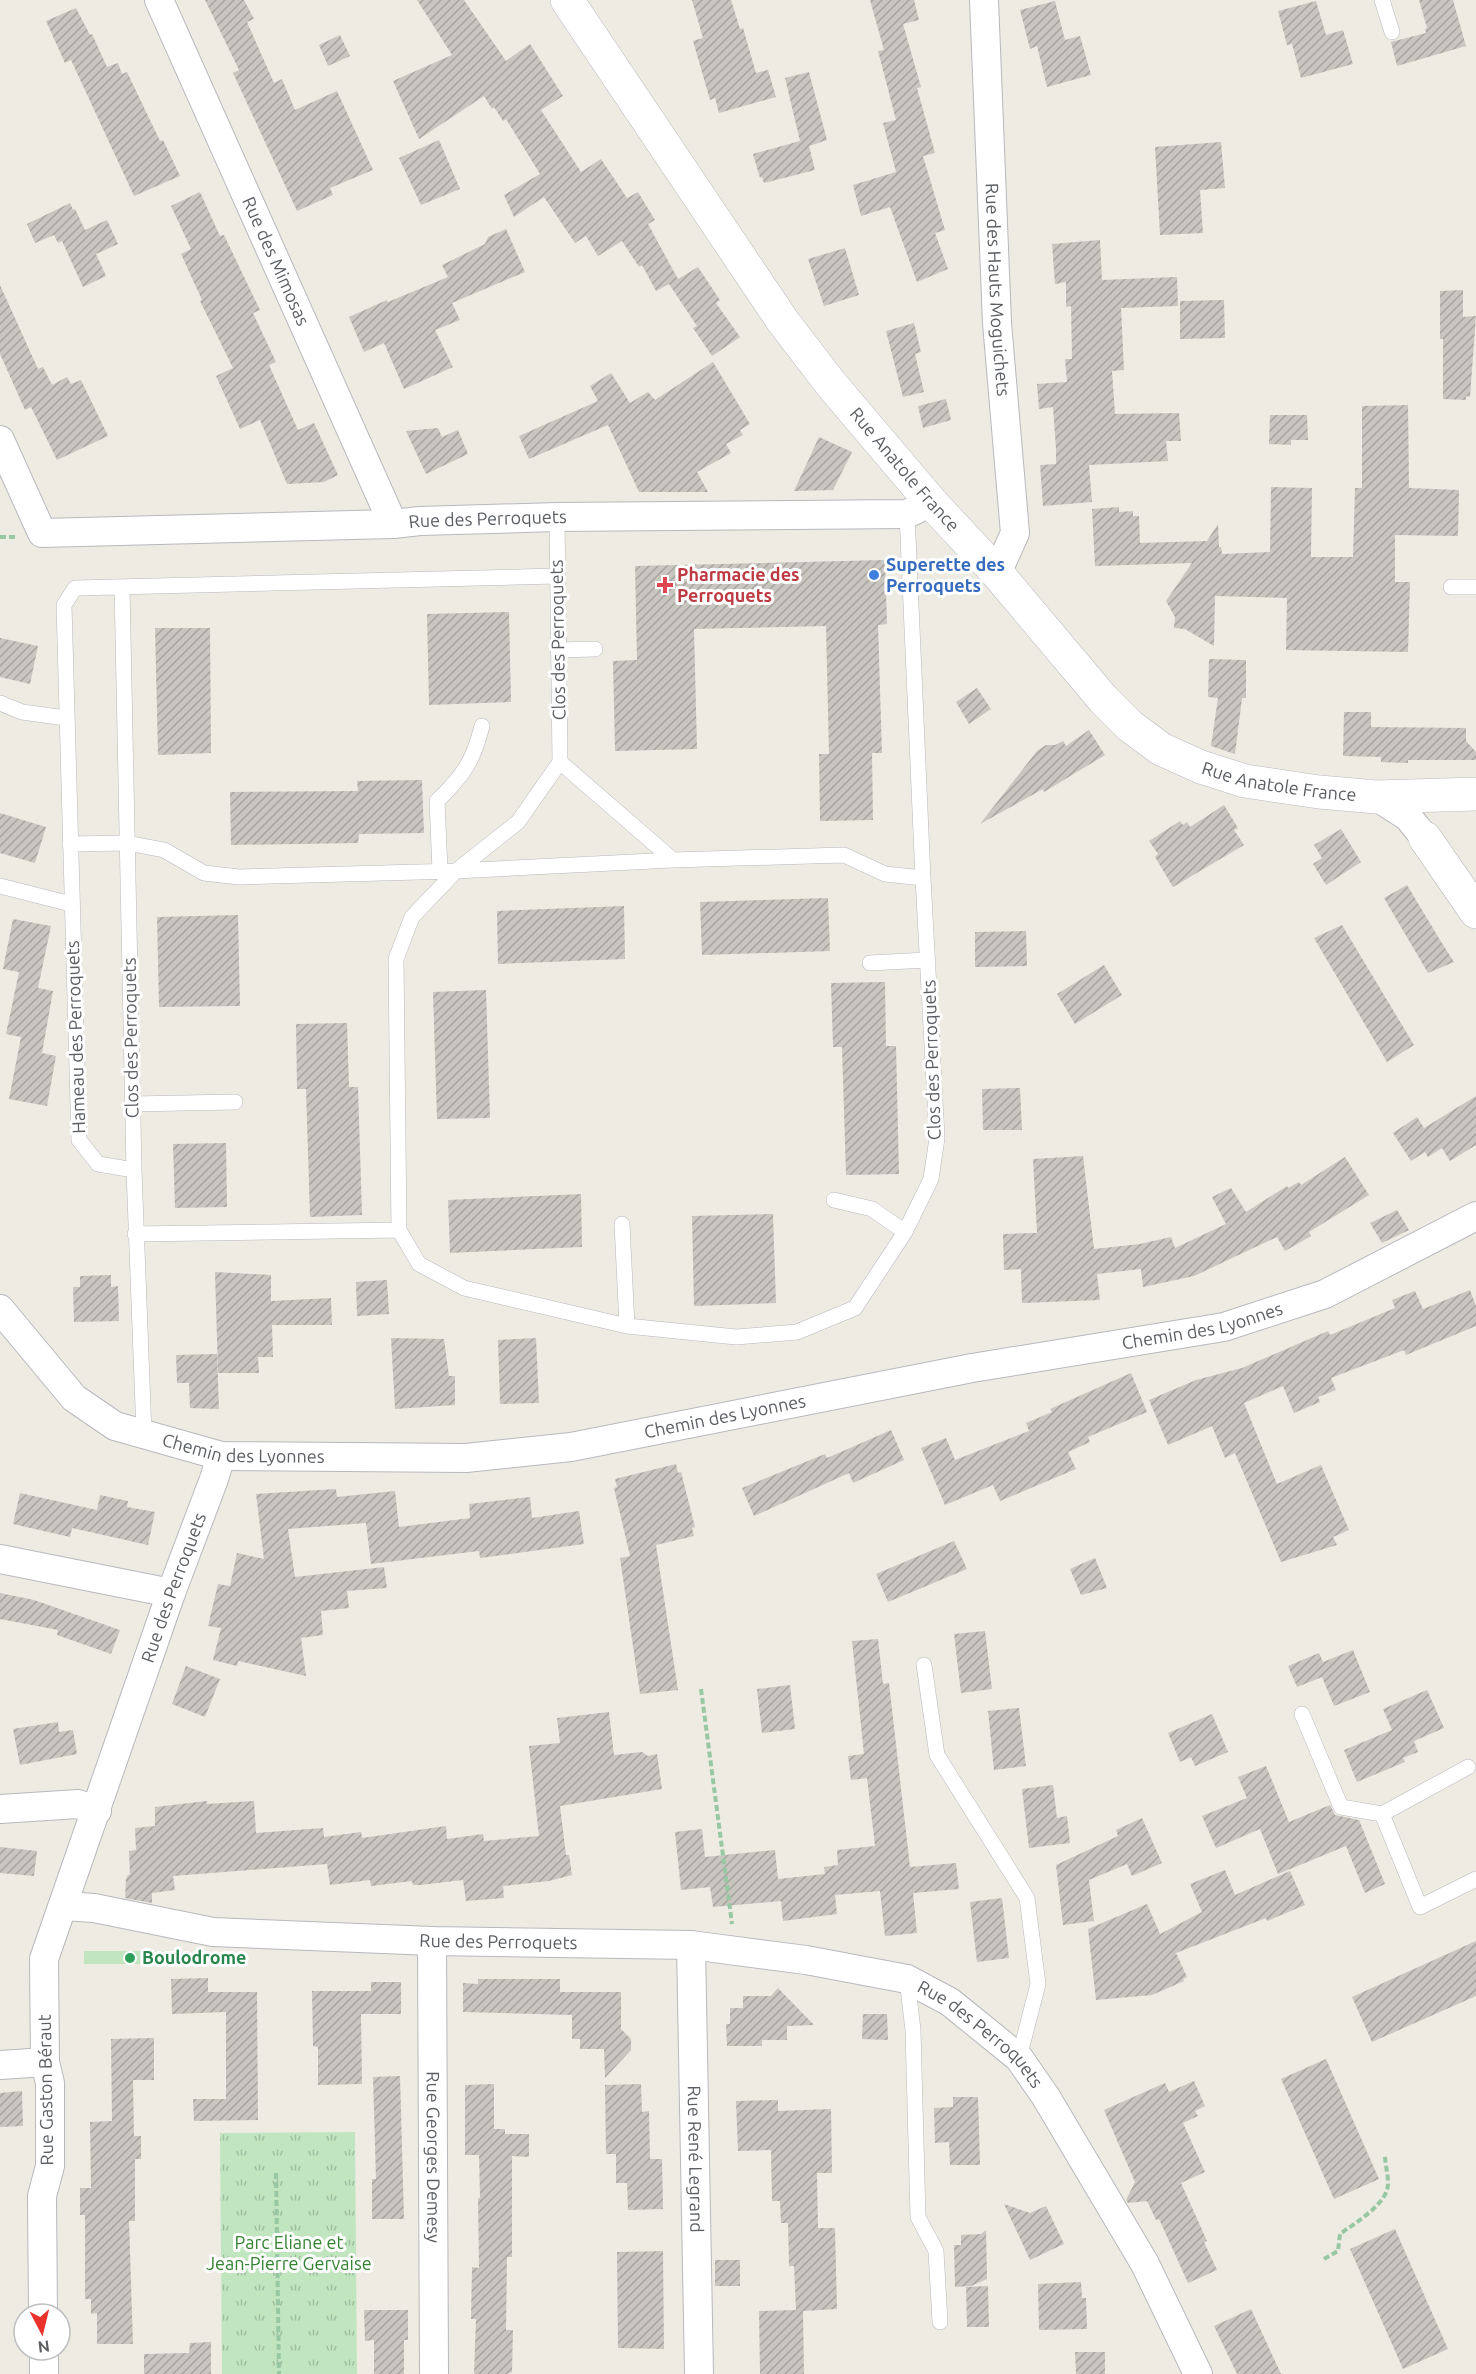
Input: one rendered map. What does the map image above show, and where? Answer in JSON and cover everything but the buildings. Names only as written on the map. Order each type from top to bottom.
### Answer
[{"type":"street","name":"Rue des Mimosas","points":[[159,0],[393,524]]},
{"type":"street","name":"Rue Anatole France","points":[[567,0],[782,320],[831,384],[919,508],[997,573],[1103,699],[1130,726],[1161,749],[1201,767],[1245,781],[1319,792],[1377,797],[1408,816],[1476,912]]},
{"type":"street","name":"Rue des Hauts Moguichets","points":[[984,0],[997,323],[1015,533],[997,573]]},
{"type":"street","name":"Rue des Perroquets","points":[[0,440],[42,533],[919,508]]},
{"type":"street","points":[[1377,797],[1463,794]]},
{"type":"street","points":[[1425,838],[1427,824],[1432,814],[1463,794]]},
{"type":"street","name":"Chemin des Lyonnes","points":[[0,1309],[74,1398],[115,1426],[221,1456],[466,1458],[571,1446],[972,1368],[1224,1327],[1325,1294],[1476,1216]]},
{"type":"street","name":"Rue des Perroquets","points":[[221,1456],[63,1906],[94,1908],[213,1932],[432,1941],[691,1946],[806,1960],[907,1979],[950,2002],[1020,2058],[1046,2097],[1145,2264],[1198,2374]]},
{"type":"street","points":[[0,1559],[171,1593]]},
{"type":"street","points":[[0,1809],[78,1804],[97,1811]]},
{"type":"street","name":"Rue Gaston Béraut","points":[[43,2302],[42,2196],[50,2166],[50,2082],[45,2062],[44,1959],[63,1906]]},
{"type":"street","name":"Rue Georges Demesy","points":[[432,1941],[434,2374]]},
{"type":"street","name":"Rue René Legrand","points":[[691,1946],[699,2374]]},
{"type":"street","points":[[0,2065],[45,2062]]},
{"type":"lane","points":[[1382,0],[1392,32]]},
{"type":"lane","name":"Clos des Perroquets","points":[[557,517],[560,762],[518,822],[448,871],[412,917],[396,959],[399,1230],[419,1264],[464,1288],[627,1326],[736,1337],[797,1332],[855,1308],[905,1232],[931,1179],[937,1138],[923,878],[919,508]]},
{"type":"lane","points":[[122,586],[557,576]]},
{"type":"lane","name":"Clos des Perroquets","points":[[122,586],[135,1234],[144,1434]]},
{"type":"lane","name":"Hameau des Perroquets","points":[[122,586],[75,588],[64,605],[66,718],[79,1140],[98,1164],[134,1170]]},
{"type":"lane","points":[[1451,587],[1476,587]]},
{"type":"lane","points":[[558,650],[595,649]]},
{"type":"lane","points":[[0,703],[22,712],[66,718]]},
{"type":"lane","points":[[448,871],[437,801],[460,779],[476,751],[482,726]]},
{"type":"lane","points":[[560,762],[673,860]]},
{"type":"lane","points":[[69,844],[127,843],[164,850],[204,873],[239,877],[844,855],[885,874],[923,878]]},
{"type":"lane","points":[[0,886],[71,904]]},
{"type":"lane","points":[[870,963],[927,960]]},
{"type":"lane","points":[[132,1104],[235,1102]]},
{"type":"lane","points":[[834,1200],[872,1209],[905,1232]]},
{"type":"lane","points":[[622,1224],[627,1326]]},
{"type":"lane","points":[[135,1234],[399,1230]]},
{"type":"lane","points":[[924,1665],[938,1755],[1027,1898],[1038,1984],[1020,2058]]},
{"type":"lane","points":[[1302,1714],[1341,1808],[1382,1814],[1468,1767]]},
{"type":"lane","points":[[1382,1814],[1420,1907],[1475,1882]]},
{"type":"lane","points":[[907,1979],[913,2030],[918,2217],[936,2251],[940,2322]]},
{"type":"path","points":[[700,1689],[736,1951]]},
{"type":"path","points":[[1324,2259],[1338,2251],[1340,2234],[1385,2197],[1389,2184],[1384,2167],[1385,2154]]},
{"type":"path","points":[[276,2173],[279,2374]]},
{"type":"green space","name":"Boulodrome","points":[[84,1951],[176,1951],[176,1964],[84,1964]]},
{"type":"green space","name":"Parc Eliane et Jean-Pierre Gervaise","points":[[355,2132],[357,2374],[222,2374],[220,2133]]},
{"type":"place","name":"Superette des Perroquets","points":[[874,575]]},
{"type":"place","name":"Pharmacie des Perroquets","points":[[665,585]]},
{"type":"place","name":"Boulodrome","points":[[130,1958]]}]
